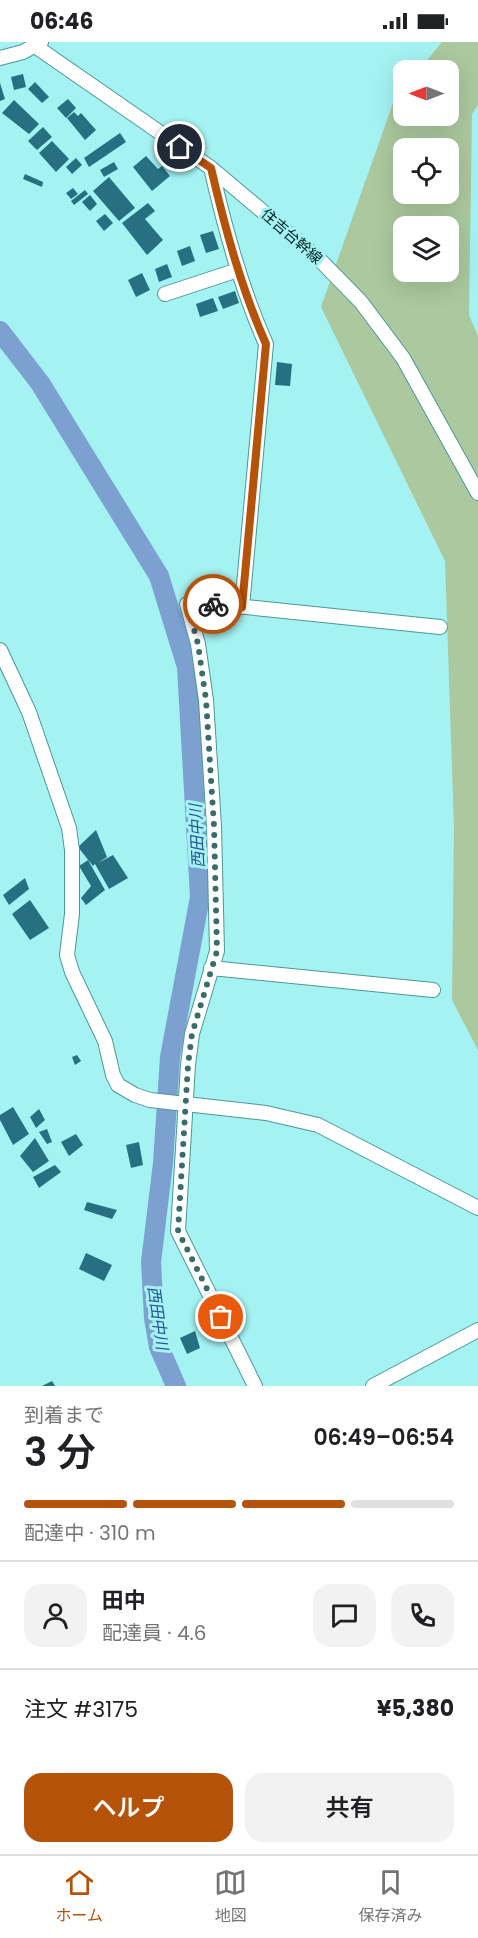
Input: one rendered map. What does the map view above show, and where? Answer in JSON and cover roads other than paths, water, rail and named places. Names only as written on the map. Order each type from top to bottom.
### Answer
[{"type":"street","points":[[0,58],[38,44]]},
{"type":"street","name":"住吉台幹線","points":[[38,44],[211,168],[288,231],[361,302],[403,358],[478,494]]},
{"type":"street","points":[[211,168],[238,270],[266,344],[242,607]]},
{"type":"street","points":[[165,294],[238,270]]},
{"type":"street","points":[[255,1386],[178,1231],[182,1103],[192,1034],[217,951],[213,804],[203,671],[187,604],[197,602],[440,627]]},
{"type":"street","points":[[0,650],[29,712],[69,828],[72,850],[72,915],[68,955],[72,972],[105,1041],[113,1075],[118,1084],[135,1095],[150,1100],[266,1113],[318,1125],[478,1208]]},
{"type":"street","points":[[211,969],[433,990]]},
{"type":"street","points":[[373,1386],[478,1330]]},
{"type":"waterway","name":"西田中川","points":[[0,331],[40,383],[159,576],[187,667],[200,897],[170,1057],[163,1163],[151,1262],[154,1318],[159,1347],[176,1386]]}]
